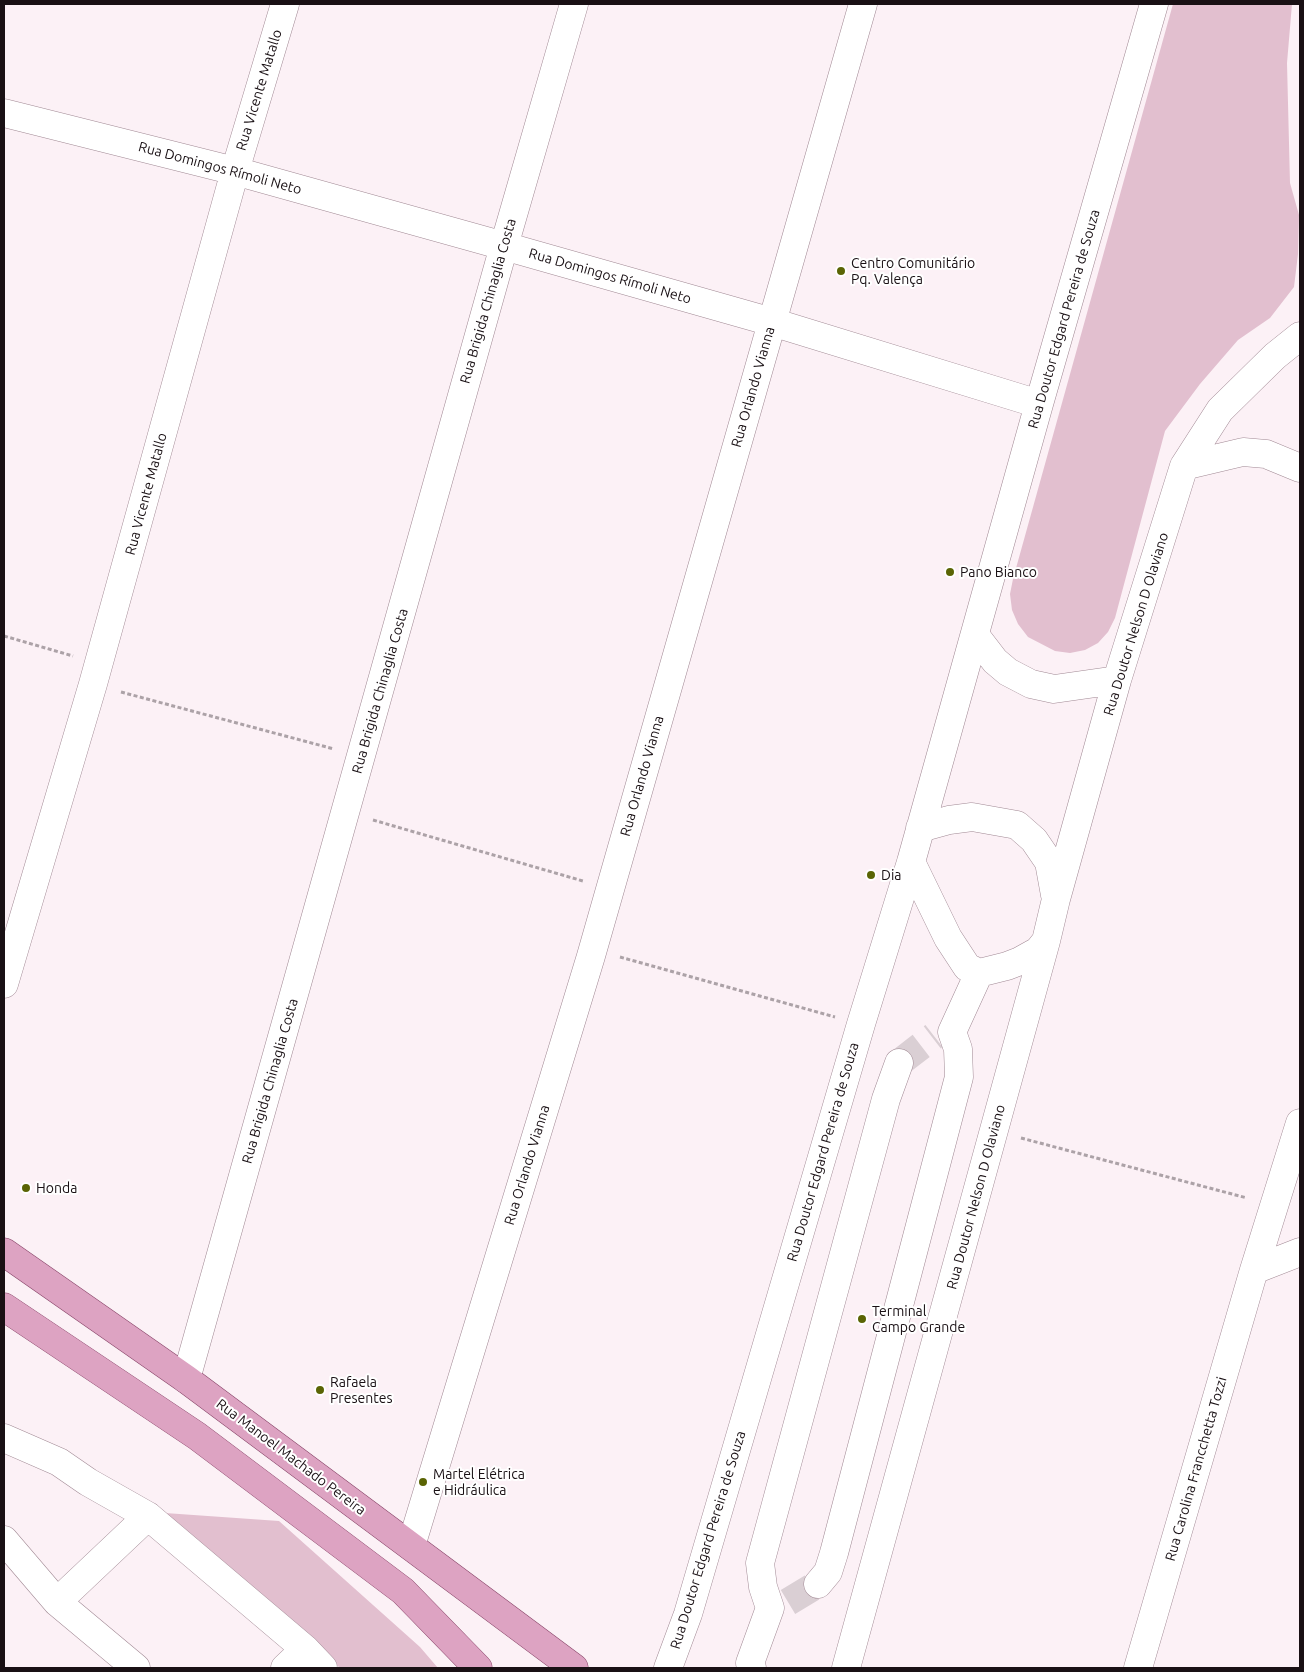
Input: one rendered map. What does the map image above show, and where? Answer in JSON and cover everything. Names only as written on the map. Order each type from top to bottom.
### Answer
[{"type":"main road","name":"Rua Manoel Machado Pereira","points":[[4,1252],[186,1379],[574,1668]]},
{"type":"main road","points":[[4,1307],[197,1436],[403,1591],[478,1668]]},
{"type":"street","name":"Rua Vicente Matallo","points":[[4,984],[96,674],[235,171],[285,4]]},
{"type":"street","name":"Rua Brigida Chinaglia Costa","points":[[186,1379],[504,246],[574,4]]},
{"type":"street","name":"Rua Orlando Vianna","points":[[411,1546],[610,888],[863,4]]},
{"type":"street","name":"Rua Doutor Edgard Pereira de Souza","points":[[668,1668],[688,1614],[861,1024],[911,862],[976,635],[1039,404],[1154,4]]},
{"type":"street","name":"Rua Domingos Rímoli Neto","points":[[4,113],[235,171],[504,246],[772,322],[1039,404]]},
{"type":"street","name":"Rua Doutor Nelson D Olaviano","points":[[846,1668],[1046,941],[1056,898],[1118,680],[1184,466],[1220,410],[1275,356],[1300,336]]},
{"type":"street","points":[[1184,466],[1243,452],[1266,454],[1300,468]]},
{"type":"street","points":[[976,635],[995,661],[1008,672],[1031,684],[1054,689],[1118,680]]},
{"type":"street","name":"Rua Doutor Nelson D Olaviano","points":[[920,828],[949,820],[972,818],[1017,825],[1034,840],[1049,862],[1056,898]]},
{"type":"street","points":[[911,862],[948,938],[967,967],[979,973],[1020,961],[1038,951],[1046,941]]},
{"type":"street","points":[[818,1584],[828,1572],[834,1553],[959,1078],[958,1049],[943,1034],[979,973]]},
{"type":"street","points":[[746,1666],[779,1605],[763,1588],[760,1563],[886,1099],[899,1063]]},
{"type":"street","name":"Rua Carolina Francchetta Tozzi","points":[[1138,1668],[1254,1270],[1300,1123]]},
{"type":"street","points":[[1254,1270],[1300,1252]]},
{"type":"street","points":[[4,1438],[60,1462],[88,1482],[148,1516],[305,1649],[324,1668]]},
{"type":"street","points":[[57,1602],[148,1516]]},
{"type":"street","points":[[4,1540],[57,1602],[136,1668]]},
{"type":"street","points":[[285,1668],[305,1649]]},
{"type":"path","points":[[4,636],[96,674],[362,756]]},
{"type":"path","points":[[346,812],[610,888]]},
{"type":"path","points":[[592,949],[861,1024]]},
{"type":"path","points":[[994,1131],[1274,1205]]},
{"type":"shaded area","points":[[1173,4],[1292,4],[1287,63],[1290,183],[1299,215],[1298,254],[1294,287],[1270,318],[1238,340],[1200,384],[1165,431],[1115,618],[1108,632],[1098,643],[1085,650],[1070,653],[1055,651],[1028,637],[1018,624],[1012,610],[1010,594]]},
{"type":"shaded area","points":[[165,1513],[279,1521],[420,1647],[438,1668],[340,1668]]},
{"type":"tunnel","points":[[899,1063],[934,1036]]},
{"type":"tunnel","points":[[788,1602],[818,1584]]},
{"type":"place","name":"Centro Comunitário Pq. Valença","points":[[841,271]]},
{"type":"place","name":"Pano Bianco","points":[[950,572]]},
{"type":"place","name":"Dia","points":[[871,875]]},
{"type":"place","name":"Honda","points":[[26,1188]]},
{"type":"place","name":"Terminal Campo Grande","points":[[862,1319]]},
{"type":"place","name":"Rafaela Presentes","points":[[320,1390]]},
{"type":"place","name":"Martel Elétrica e Hidráulica","points":[[423,1482]]}]
